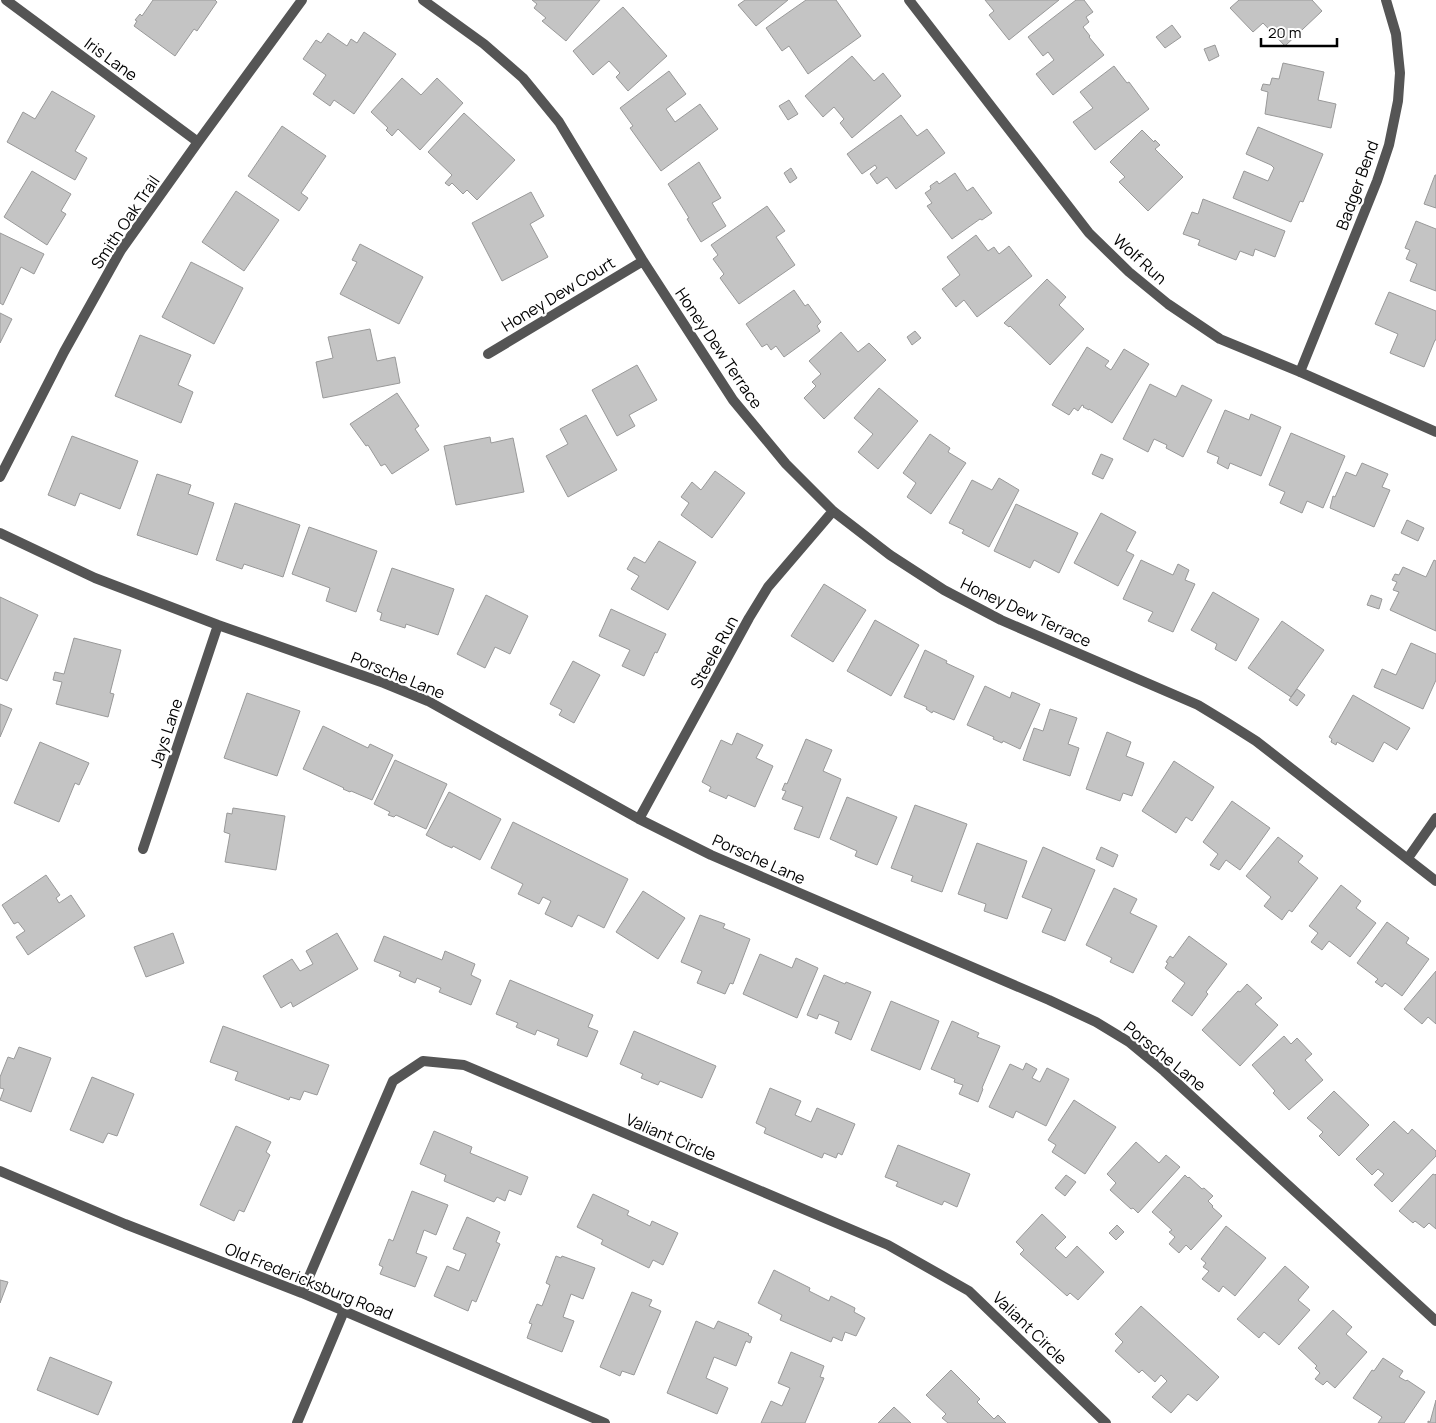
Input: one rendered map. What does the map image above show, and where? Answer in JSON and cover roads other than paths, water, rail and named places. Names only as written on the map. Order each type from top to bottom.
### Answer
[{"type":"street","name":"Iris Lane","points":[[6,0],[198,142]]},
{"type":"street","name":"Smith Oak Trail","points":[[0,478],[64,352],[121,250],[302,0]]},
{"type":"street","name":"Honey Dew Terrace","points":[[423,0],[484,44],[523,78],[559,122],[643,260],[733,400],[786,464],[833,511],[890,555],[944,590],[992,616],[1198,706],[1226,722],[1256,741],[1436,881]]},
{"type":"street","name":"Wolf Run","points":[[909,0],[1089,233],[1129,272],[1168,304],[1220,339],[1436,432]]},
{"type":"street","name":"Badger Bend","points":[[1300,372],[1373,190],[1389,145],[1398,101],[1400,73],[1396,34],[1386,0]]},
{"type":"street","name":"Honey Dew Court","points":[[488,354],[643,260]]},
{"type":"street","name":"Steele Run","points":[[639,818],[768,587],[833,511]]},
{"type":"street","name":"Porsche Lane","points":[[0,532],[95,578],[218,625],[384,683],[428,701],[639,818],[712,855],[1096,1022],[1129,1042],[1164,1071],[1436,1321]]},
{"type":"street","name":"Jays Lane","points":[[143,849],[218,625]]},
{"type":"street","points":[[1408,858],[1436,818]]},
{"type":"street","name":"Valiant Circle","points":[[302,1293],[393,1081],[423,1061],[464,1065],[888,1246],[937,1272],[969,1291],[1106,1423]]},
{"type":"street","name":"Old Fredericksburg Road","points":[[0,1171],[125,1224],[302,1293],[605,1423]]},
{"type":"street","points":[[297,1423],[344,1311]]}]
